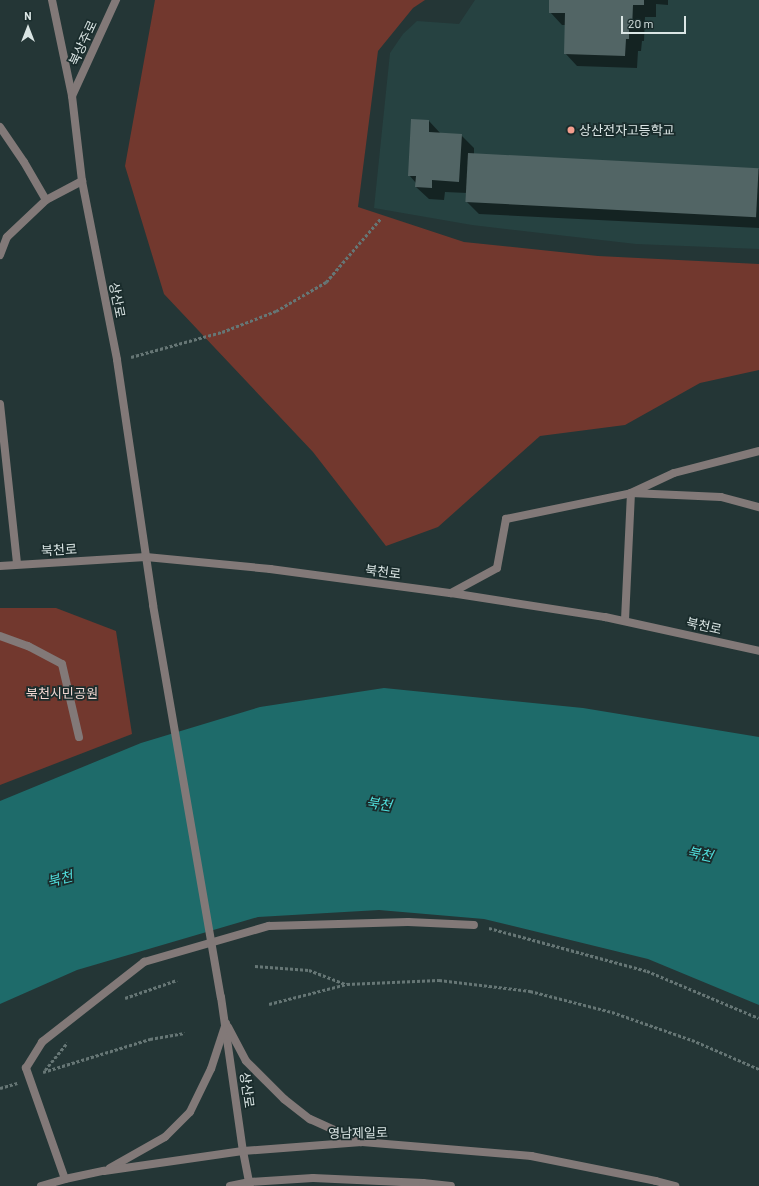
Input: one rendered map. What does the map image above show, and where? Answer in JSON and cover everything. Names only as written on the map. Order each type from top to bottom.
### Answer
[{"type":"street","name":"상산로","points":[[52,0],[72,96],[82,180],[117,360],[153,605],[226,1023],[243,1151],[250,1184]]},
{"type":"street","name":"북상주로","points":[[72,96],[116,0]]},
{"type":"street","points":[[0,127],[24,162],[46,200]]},
{"type":"street","points":[[0,255],[7,237],[46,200],[82,180]]},
{"type":"street","points":[[0,404],[17,564]]},
{"type":"street","points":[[631,494],[674,473],[759,451]]},
{"type":"street","points":[[625,620],[631,494]]},
{"type":"street","points":[[450,593],[497,568],[506,519],[631,494],[721,497],[759,507]]},
{"type":"street","name":"북천로","points":[[0,566],[146,557],[270,569],[450,593],[625,620],[759,651]]},
{"type":"street","points":[[0,636],[28,646],[62,664],[80,737]]},
{"type":"street","points":[[65,1179],[26,1068],[42,1042],[144,962],[269,926],[408,922],[474,925]]},
{"type":"street","points":[[226,1023],[246,1061],[284,1099],[310,1119],[362,1142]]},
{"type":"street","points":[[104,1172],[165,1137],[190,1112],[211,1069],[226,1023]]},
{"type":"street","name":"영남제일로","points":[[41,1186],[65,1179],[104,1172],[243,1151],[362,1142],[531,1156],[656,1180],[675,1186]]},
{"type":"street","points":[[230,1186],[313,1178],[423,1183],[451,1186]]},
{"type":"street","points":[[410,1186],[423,1183]]},
{"type":"path","points":[[117,360],[222,332],[276,312],[326,282],[381,218]]},
{"type":"path","points":[[474,925],[504,931],[647,971],[759,1018]]},
{"type":"path","points":[[255,966],[309,970],[347,984]]},
{"type":"path","points":[[118,1000],[177,980]]},
{"type":"path","points":[[269,1004],[347,984],[438,980],[530,991],[620,1015],[692,1040],[759,1070]]},
{"type":"path","points":[[0,1088],[45,1071],[150,1039],[184,1033]]},
{"type":"path","points":[[45,1071],[69,1041]]},
{"type":"shaded area","name":"상산전자고등학교","points":[[475,0],[759,0],[759,249],[636,244],[472,225],[374,208],[390,53],[403,34],[417,21],[459,24]]},
{"type":"green space","points":[[155,0],[425,0],[413,8],[378,51],[358,207],[464,242],[598,256],[759,264],[759,370],[700,383],[625,425],[540,436],[438,527],[386,546],[313,452],[164,294],[125,166]]},
{"type":"green space","name":"북천시민공원","points":[[0,608],[56,608],[116,631],[132,734],[0,785]]},
{"type":"water","name":"북천","points":[[384,688],[583,708],[759,737],[759,1005],[648,959],[484,919],[379,910],[258,917],[77,970],[0,1004],[0,801],[141,743],[260,707]]},
{"type":"building","points":[[549,0],[644,0],[644,5],[633,5],[632,29],[629,29],[629,39],[626,39],[625,56],[564,54],[565,13],[549,13]]},
{"type":"building","points":[[411,119],[429,120],[429,132],[462,134],[459,182],[432,180],[432,188],[415,187],[416,176],[408,176]]},
{"type":"building","name":"상산전자고등학교","points":[[468,153],[759,168],[756,217],[465,202]]},
{"type":"place","name":"상산전자고등학교","points":[[571,130]]}]
